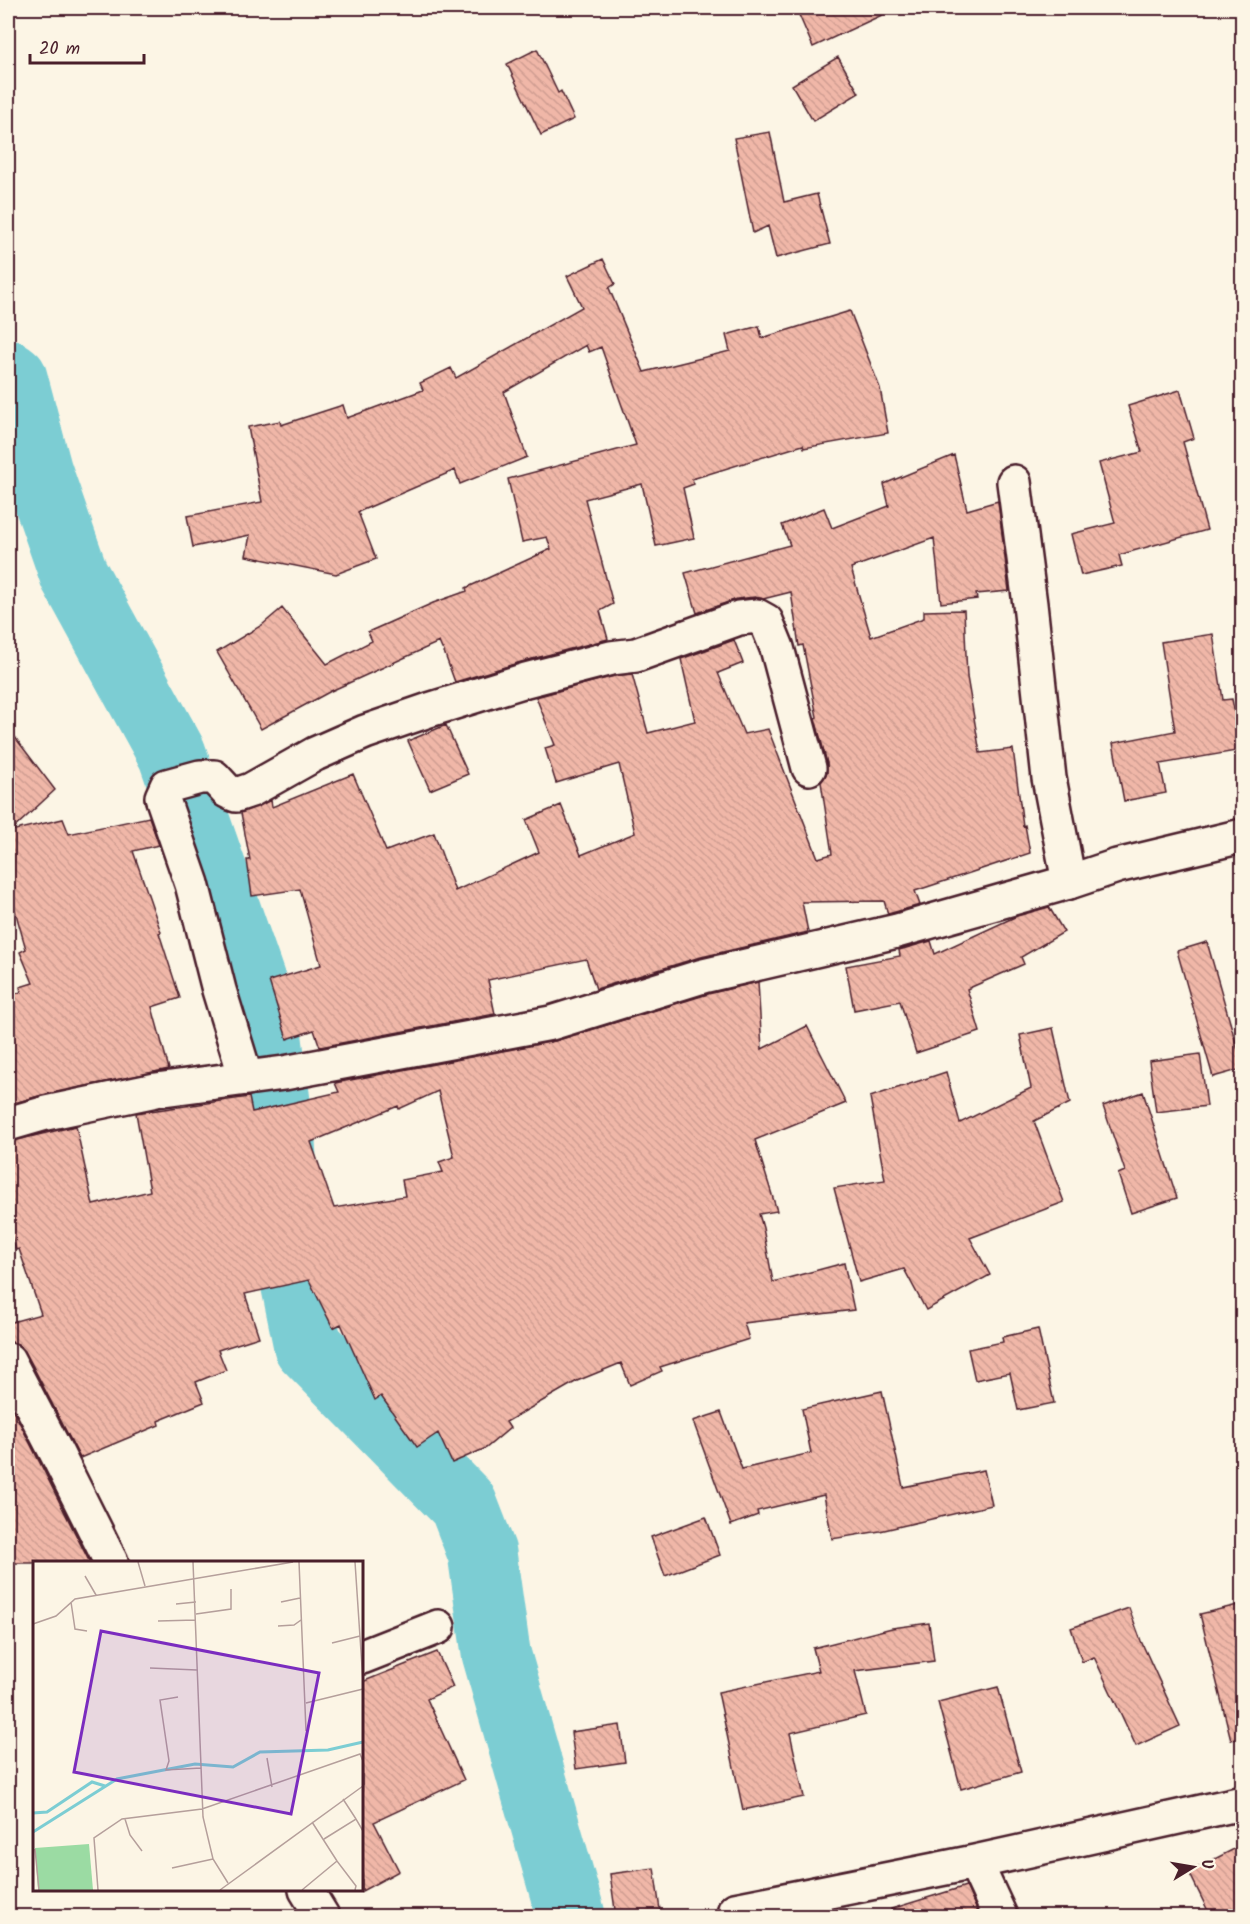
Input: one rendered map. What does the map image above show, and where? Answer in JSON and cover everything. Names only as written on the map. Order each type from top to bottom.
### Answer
[{"type":"street","points":[[1014,482],[1049,778],[1069,882]]},
{"type":"street","points":[[264,1076],[219,990],[192,884],[162,797],[167,786],[200,777],[214,777],[227,791],[236,795],[251,790],[315,754],[365,732],[408,717],[526,680],[611,658],[636,655],[739,618],[758,616],[766,621],[777,648],[809,768]]},
{"type":"street","points":[[8,1124],[46,1113],[156,1090],[264,1076],[551,1023],[703,976],[897,931],[1117,866],[1242,836]]},
{"type":"street","points":[[8,1359],[110,1561]]},
{"type":"street","points":[[363,1656],[438,1627]]},
{"type":"street","points":[[735,1910],[975,1862],[1242,1803]]},
{"type":"street","points":[[975,1862],[1000,1917]]},
{"type":"street","points":[[307,1891],[322,1917]]},
{"type":"building","points":[[796,8],[897,8],[813,47]]},
{"type":"building","points":[[537,49],[558,93],[561,91],[574,119],[541,135],[507,64]]},
{"type":"building","points":[[838,57],[859,93],[813,121],[792,85]]},
{"type":"building","points":[[770,132],[784,202],[817,194],[830,244],[776,258],[768,226],[753,233],[734,138]]},
{"type":"building","points":[[603,259],[615,284],[609,288],[644,372],[730,351],[726,335],[759,326],[762,338],[850,311],[880,388],[888,433],[804,448],[803,445],[692,479],[694,484],[683,488],[694,538],[656,546],[642,484],[585,499],[613,604],[600,611],[608,639],[455,682],[439,642],[331,691],[261,729],[217,652],[262,625],[282,608],[327,664],[372,641],[368,632],[433,603],[467,591],[466,588],[551,549],[547,537],[522,542],[508,479],[636,445],[601,347],[589,352],[586,345],[504,392],[527,457],[460,484],[455,470],[358,512],[376,559],[336,574],[246,556],[250,535],[193,547],[187,516],[262,502],[248,427],[280,421],[281,425],[343,405],[347,418],[423,390],[420,383],[451,368],[456,378],[582,307],[567,276]]},
{"type":"building","points":[[1180,390],[1194,438],[1183,442],[1207,530],[1119,555],[1122,566],[1081,575],[1071,534],[1115,523],[1099,463],[1142,452],[1128,406]]},
{"type":"building","points":[[954,455],[967,510],[998,501],[1009,591],[976,594],[977,599],[941,603],[934,538],[851,568],[871,637],[924,618],[924,611],[964,610],[967,677],[980,753],[1013,749],[1023,826],[1025,825],[1030,853],[915,891],[920,905],[888,914],[884,901],[802,902],[808,932],[697,958],[596,989],[586,959],[488,980],[495,1014],[320,1047],[314,1030],[287,1039],[269,981],[321,965],[300,889],[252,896],[247,860],[250,860],[241,813],[271,800],[272,807],[353,774],[386,851],[434,833],[455,891],[539,852],[526,820],[561,805],[581,855],[635,833],[619,764],[556,783],[545,748],[555,745],[536,697],[614,676],[632,674],[648,733],[695,721],[681,659],[734,640],[743,663],[718,673],[744,734],[768,729],[818,858],[832,854],[821,782],[827,773],[827,763],[815,718],[817,717],[803,645],[799,646],[791,592],[763,599],[755,597],[737,599],[697,613],[685,573],[790,545],[782,525],[824,508],[832,528],[889,506],[884,484]]},
{"type":"building","points":[[1213,634],[1223,700],[1232,699],[1242,750],[1160,764],[1166,793],[1124,801],[1113,743],[1175,731],[1161,642]]},
{"type":"building","points":[[446,725],[468,774],[430,790],[408,741]]},
{"type":"building","points":[[8,728],[55,790],[11,831],[63,819],[69,834],[149,817],[159,845],[133,851],[161,932],[159,933],[180,998],[152,1007],[169,1069],[42,1095],[8,1105],[8,996],[21,992],[20,987],[33,983],[20,952],[26,949],[8,886]]},
{"type":"building","points":[[1049,907],[1064,932],[1021,957],[1024,964],[967,989],[980,1032],[916,1053],[900,1001],[854,1010],[846,966],[900,956],[899,950],[931,941],[935,954],[1017,916]]},
{"type":"building","points":[[1207,942],[1242,1064],[1242,1069],[1213,1077],[1177,951]]},
{"type":"building","points":[[758,982],[762,1049],[807,1026],[846,1103],[755,1140],[777,1211],[759,1214],[773,1282],[844,1263],[854,1310],[744,1323],[749,1339],[660,1367],[662,1371],[630,1385],[621,1363],[577,1381],[506,1422],[510,1428],[486,1448],[452,1463],[438,1433],[417,1447],[381,1396],[375,1400],[341,1324],[333,1328],[309,1280],[245,1294],[259,1337],[218,1350],[226,1370],[196,1382],[204,1402],[158,1421],[159,1425],[80,1458],[25,1351],[18,1344],[8,1341],[8,1323],[41,1314],[8,1224],[8,1142],[76,1126],[93,1205],[150,1191],[136,1113],[249,1097],[252,1112],[339,1092],[335,1083],[555,1041],[708,994]],"holes":[[[438,1091],[454,1157],[439,1162],[443,1172],[402,1180],[405,1196],[334,1208],[311,1142],[398,1106],[399,1109]]]},
{"type":"building","points":[[1053,1028],[1070,1103],[1034,1121],[1064,1202],[970,1238],[990,1275],[926,1310],[904,1269],[859,1282],[834,1188],[885,1180],[870,1097],[946,1072],[960,1123],[1031,1088],[1020,1035]]},
{"type":"building","points":[[1200,1054],[1207,1106],[1156,1112],[1149,1061]]},
{"type":"building","points":[[1143,1092],[1177,1198],[1131,1213],[1118,1174],[1125,1171],[1103,1106]]},
{"type":"building","points":[[1038,1329],[1054,1403],[1018,1410],[1010,1373],[975,1380],[968,1349],[1003,1342],[1002,1337]]},
{"type":"building","points":[[882,1391],[903,1487],[984,1470],[992,1505],[880,1531],[832,1539],[824,1495],[757,1511],[758,1515],[731,1525],[693,1421],[721,1412],[742,1469],[811,1453],[802,1409]]},
{"type":"building","points":[[8,1400],[89,1561],[8,1563]]},
{"type":"building","points":[[706,1517],[720,1555],[665,1576],[651,1537]]},
{"type":"building","points":[[1242,1604],[1242,1738],[1231,1740],[1200,1614]]},
{"type":"building","points":[[1129,1608],[1141,1641],[1180,1726],[1136,1746],[1094,1657],[1082,1662],[1071,1628]]},
{"type":"building","points":[[929,1623],[934,1661],[855,1671],[866,1715],[790,1733],[804,1797],[743,1810],[718,1692],[819,1671],[813,1648],[892,1628]]},
{"type":"building","points":[[437,1652],[453,1687],[427,1699],[464,1780],[374,1822],[399,1871],[363,1890],[363,1682]]},
{"type":"building","points":[[998,1687],[1021,1772],[961,1789],[938,1702]]},
{"type":"building","points":[[620,1725],[625,1762],[576,1769],[571,1732]]},
{"type":"building","points":[[1242,1845],[1242,1917],[1211,1917],[1189,1872]]},
{"type":"building","points":[[654,1868],[661,1917],[616,1917],[610,1874]]},
{"type":"building","points":[[966,1886],[980,1917],[892,1917],[891,1909]]},
{"type":"waterway","points":[[8,374],[13,378],[38,472],[74,575],[172,754],[266,1024],[281,1141],[287,1243],[308,1346],[463,1504],[482,1553],[496,1653],[571,1916]]}]
